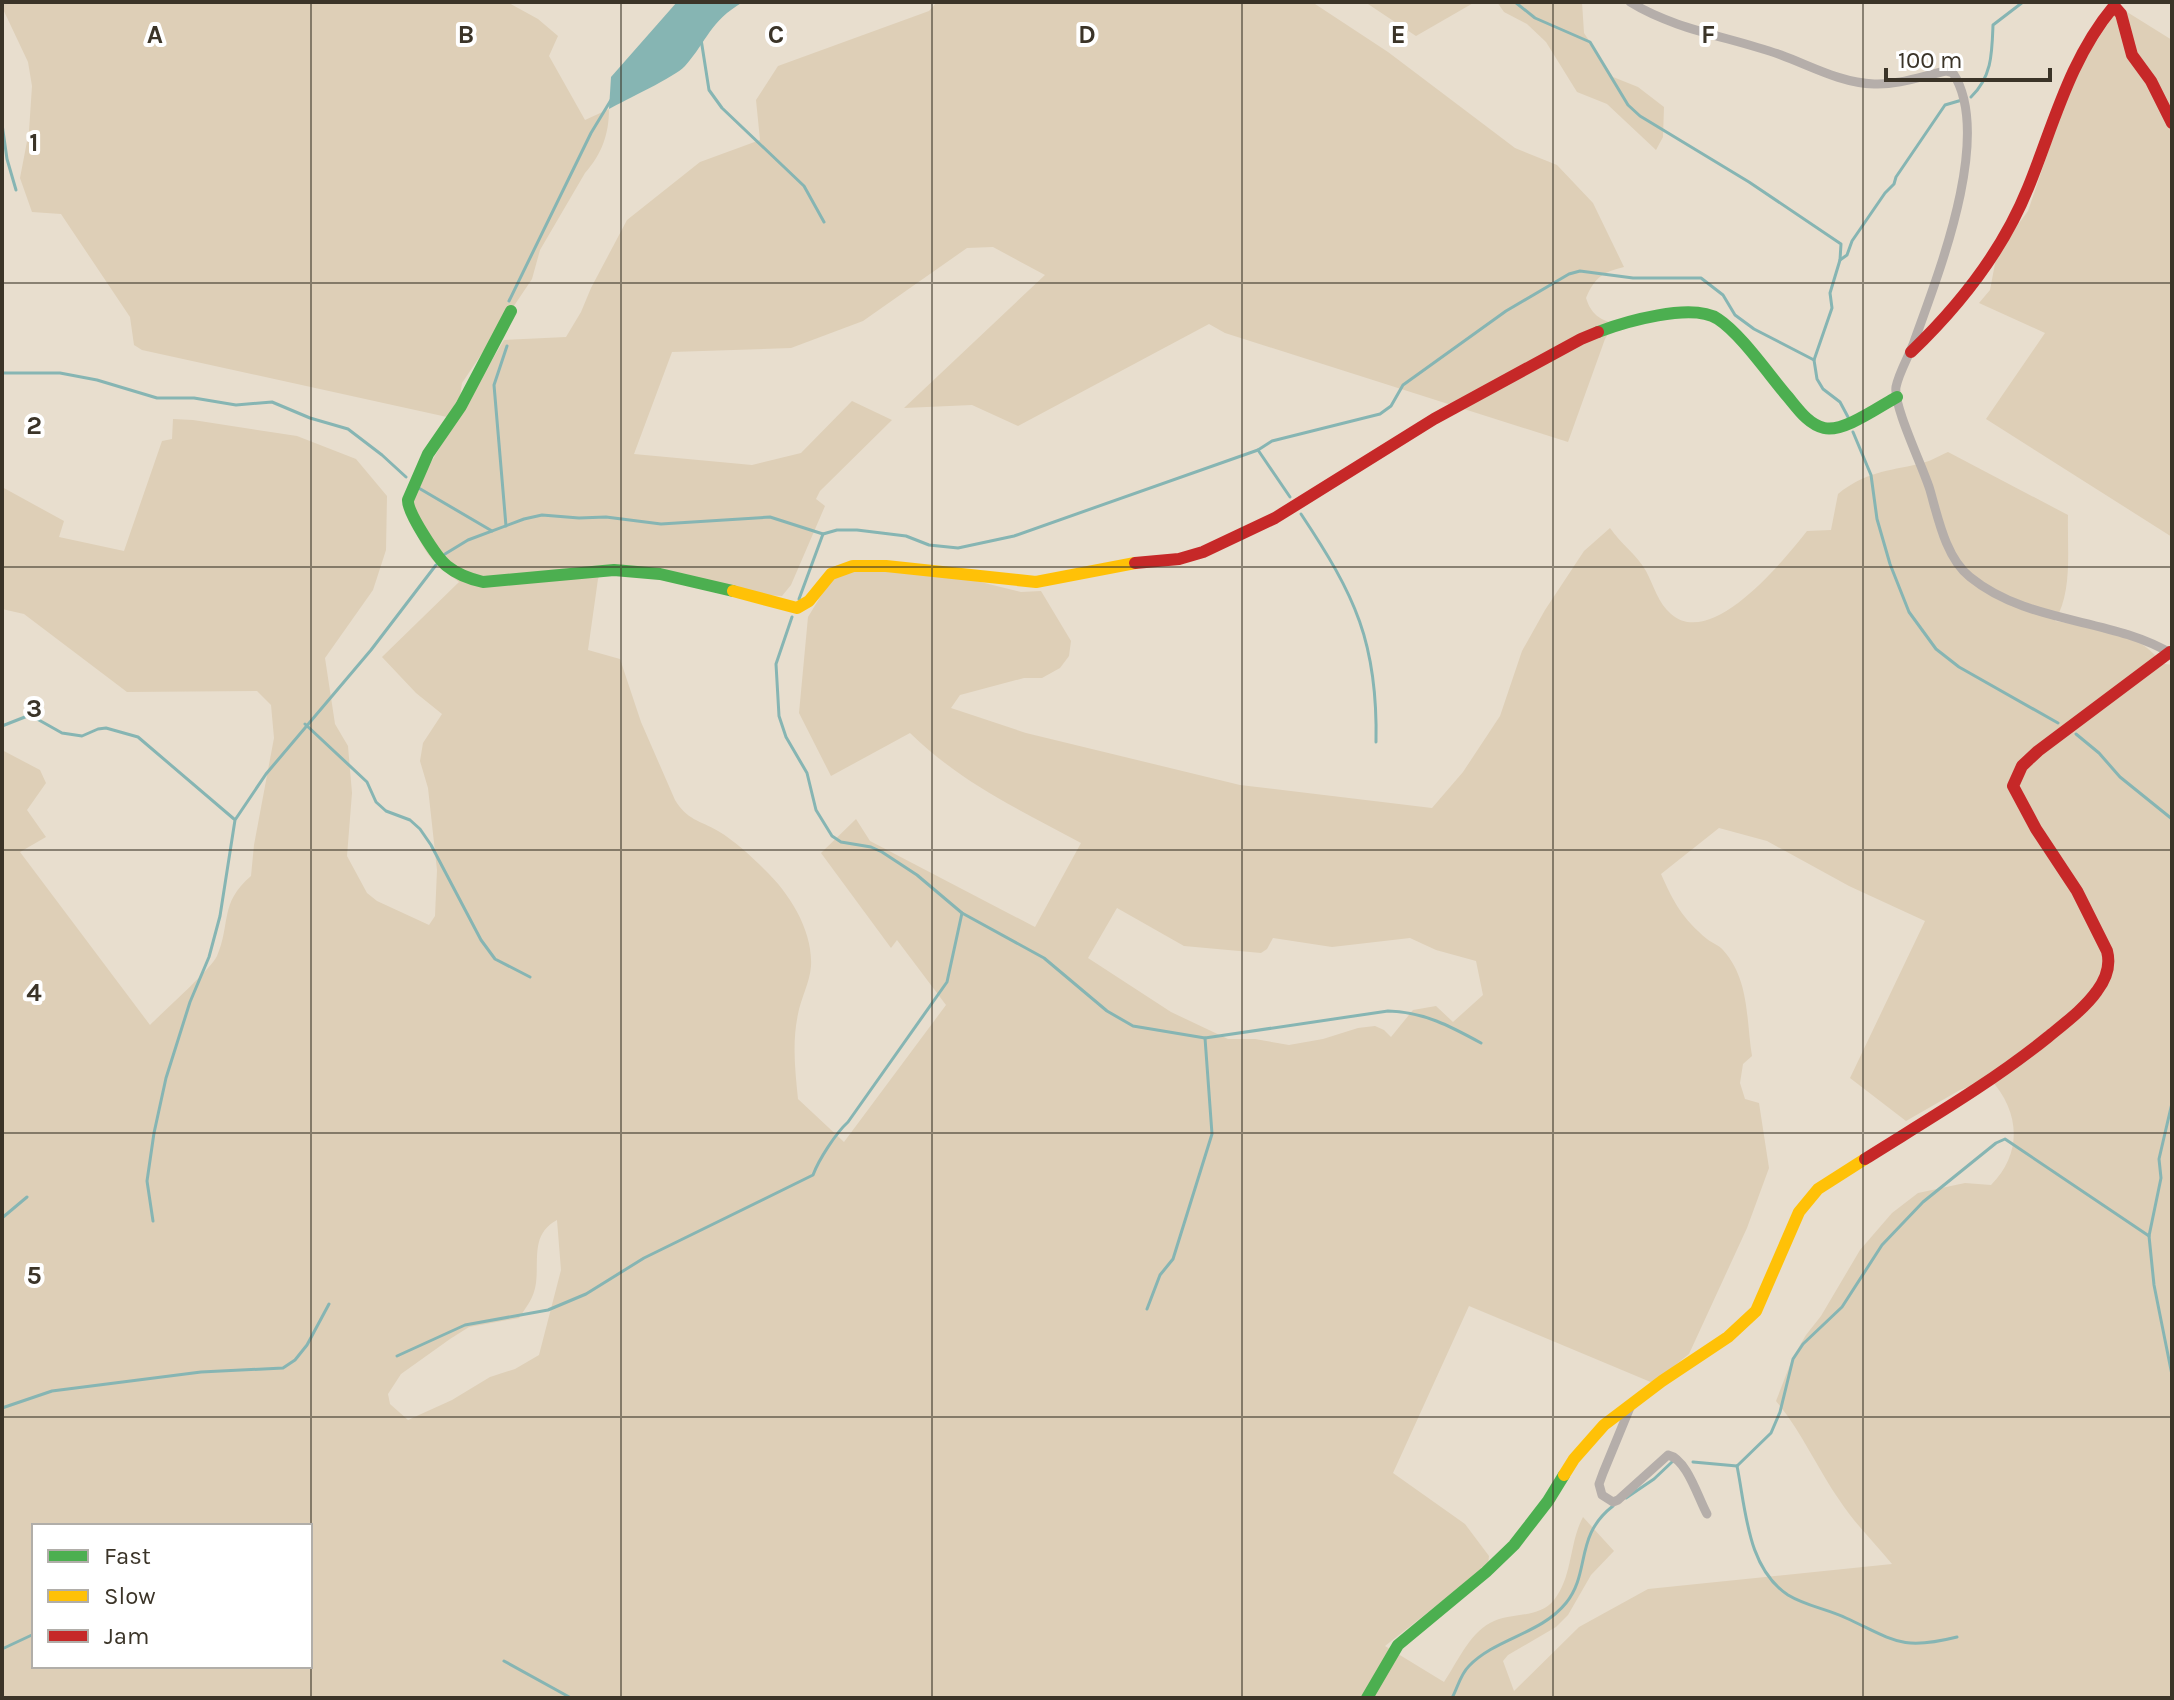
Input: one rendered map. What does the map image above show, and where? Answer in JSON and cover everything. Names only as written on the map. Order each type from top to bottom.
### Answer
[{"type":"street","points":[[1367,1698],[1398,1645],[1514,1545],[1586,1444],[1604,1425],[1728,1337],[1756,1311],[1799,1212],[1818,1189],[2018,1061],[2096,993],[2106,977],[2107,951],[2077,891],[2036,829],[2016,792],[2014,781],[2022,766],[2038,751],[2171,653],[2146,641],[2043,614],[1987,588],[1969,576],[1955,557],[1938,520],[1897,397],[1897,384],[1911,352],[1950,235],[1966,168],[1964,103],[1953,73],[1946,71],[1896,82],[1862,83],[1678,24],[1630,2]]},
{"type":"street","points":[[1911,352],[1927,337],[2000,243],[2028,189],[2053,115],[2081,54],[2116,4],[2132,55],[2151,81],[2172,123]]},
{"type":"street","points":[[511,311],[461,406],[428,454],[408,500],[407,506],[414,519],[445,565],[457,574],[483,582],[635,570],[797,608],[809,601],[831,574],[853,566],[886,566],[1036,582],[1128,564],[1179,559],[1203,552],[1275,518],[1434,419],[1581,339],[1629,320],[1687,313],[1719,319],[1798,411],[1813,424],[1826,429],[1846,425],[1897,397]]},
{"type":"street","points":[[1633,1402],[1599,1484],[1602,1495],[1613,1502],[1618,1500],[1668,1455],[1675,1457],[1685,1467],[1707,1514]]},
{"type":"shaded area","points":[[2,2],[507,2],[538,19],[558,36],[549,56],[585,120],[609,109],[608,127],[600,151],[540,250],[532,279],[462,383],[460,396],[447,417],[142,350],[134,345],[130,317],[61,214],[32,212],[20,178],[29,131],[32,86],[28,62]]},
{"type":"shaded area","points":[[937,2],[1312,2],[1388,52],[1515,148],[1557,165],[1593,203],[1624,267],[1600,276],[1586,298],[1596,315],[1614,324],[1605,339],[1568,442],[1225,333],[1209,324],[1018,426],[972,405],[904,408],[1045,275],[993,247],[967,248],[863,321],[791,348],[672,352],[634,454],[752,465],[801,453],[852,401],[892,420],[820,491],[816,499],[825,506],[791,585],[782,596],[722,592],[603,570],[598,579],[588,650],[620,659],[641,722],[680,807],[748,854],[774,880],[798,914],[808,940],[811,966],[795,1035],[798,1099],[844,1142],[946,1005],[897,940],[891,948],[821,853],[856,819],[870,841],[1035,927],[1081,843],[971,781],[910,733],[831,776],[799,713],[808,617],[833,576],[852,561],[952,575],[1021,592],[1041,591],[1071,641],[1069,656],[1060,668],[1042,678],[1024,678],[960,695],[951,708],[1026,733],[1240,785],[1432,808],[1463,772],[1500,716],[1522,651],[1545,610],[1584,551],[1610,528],[1642,565],[1667,610],[1688,622],[1706,620],[1746,597],[1807,531],[1831,530],[1838,494],[1848,487],[1867,477],[1923,463],[1948,452],[2068,515],[2067,583],[2055,621],[2121,634],[2145,646],[2155,655],[2153,662],[2172,665],[2172,1698],[2,1698],[2,750],[40,770],[46,783],[27,810],[46,837],[20,852],[150,1025],[217,956],[234,895],[251,876],[274,738],[271,705],[257,691],[127,692],[24,614],[2,609],[2,487],[64,521],[59,537],[124,551],[162,441],[172,439],[173,419],[297,436],[356,459],[387,496],[386,550],[373,590],[325,658],[335,724],[348,746],[352,793],[347,856],[367,893],[377,901],[429,925],[435,916],[437,870],[428,788],[420,761],[423,743],[442,714],[416,693],[382,657],[459,582],[431,558],[406,508],[504,340],[566,337],[627,220],[700,162],[760,140],[756,100],[778,66],[929,11]],"holes":[[[1719,828],[1767,841],[1849,886],[1925,921],[1850,1078],[1906,1121],[1960,1090],[1990,1079],[2000,1091],[2012,1118],[2013,1146],[2009,1159],[1991,1185],[1965,1183],[1918,1193],[1892,1213],[1860,1250],[1793,1357],[1776,1401],[1846,1509],[1892,1564],[1648,1589],[1579,1627],[1514,1691],[1503,1661],[1556,1627],[1568,1615],[1591,1575],[1614,1551],[1583,1517],[1565,1581],[1554,1600],[1540,1610],[1498,1620],[1483,1628],[1470,1641],[1444,1682],[1385,1646],[1488,1565],[1489,1556],[1465,1524],[1393,1473],[1469,1306],[1653,1383],[1689,1354],[1747,1228],[1769,1168],[1759,1103],[1745,1099],[1740,1083],[1743,1064],[1752,1056],[1738,974],[1723,950],[1685,917],[1661,874]],[[1117,908],[1184,946],[1261,953],[1273,938],[1332,947],[1410,938],[1436,950],[1476,961],[1483,995],[1453,1022],[1436,1006],[1413,1010],[1391,1037],[1375,1026],[1289,1045],[1255,1039],[1228,1039],[1171,1012],[1088,958]],[[557,1220],[561,1270],[539,1355],[408,1420],[390,1404],[388,1394],[401,1374],[469,1327],[519,1318],[534,1293],[540,1239],[543,1232]]]},
{"type":"shaded area","points":[[1365,2],[1475,2],[1416,36]]},
{"type":"shaded area","points":[[1497,2],[1582,2],[1584,33],[1613,77],[1638,87],[1664,107],[1663,137],[1656,150],[1607,104],[1577,92],[1546,42],[1527,24],[1504,12]]},
{"type":"shaded area","points":[[2119,7],[2172,40],[2172,537],[1986,419],[2045,333],[1979,303],[1990,290],[1997,253],[2028,211],[2068,93],[2086,57]]},
{"type":"water","points":[[677,2],[743,2],[716,24],[680,71],[609,109],[611,77]]},
{"type":"waterway","points":[[1515,2],[1535,18],[1590,42],[1628,105],[1640,116],[1749,182],[1841,244],[1840,260],[1830,293],[1832,308],[1814,360],[1817,379],[1823,389],[1840,402],[1848,417]]},
{"type":"waterway","points":[[1971,97],[1987,73],[1993,25],[2023,2]]},
{"type":"waterway","points":[[701,39],[709,90],[722,108],[804,186],[824,222]]},
{"type":"waterway","points":[[509,301],[591,133],[611,100]]},
{"type":"waterway","points":[[1840,260],[1847,255],[1852,241],[1894,184],[1945,105],[1962,100]]},
{"type":"waterway","points":[[2,124],[16,190]]},
{"type":"waterway","points":[[445,554],[468,540],[542,515],[606,517],[661,524],[770,517],[823,534],[857,530],[906,536],[929,545],[958,548],[1014,536],[1258,450],[1272,441],[1380,414],[1391,406],[1403,385],[1506,311],[1569,274],[1580,271],[1633,278],[1701,278],[1723,295],[1735,315],[1754,329],[1814,360]]},
{"type":"waterway","points":[[506,526],[494,385],[507,346]]},
{"type":"waterway","points":[[2,373],[60,373],[97,380],[157,398],[194,398],[236,405],[272,402],[348,429],[406,477]]},
{"type":"waterway","points":[[1853,432],[1871,475],[1877,519],[1909,612],[1936,649],[1959,667],[2058,723]]},
{"type":"waterway","points":[[1258,450],[1290,497]]},
{"type":"waterway","points":[[417,487],[492,531]]},
{"type":"waterway","points":[[1301,514],[1336,570],[1360,621],[1373,676],[1376,742]]},
{"type":"waterway","points":[[799,599],[823,534]]},
{"type":"waterway","points":[[153,1221],[147,1181],[154,1133],[166,1078],[190,1002],[209,957],[220,916],[235,820],[266,774],[371,650],[436,565]]},
{"type":"waterway","points":[[792,617],[776,664],[779,716],[786,737],[807,773],[816,810],[832,836],[841,842],[882,852],[917,875],[962,913],[1044,958],[1107,1011],[1133,1026],[1205,1038],[1388,1011],[1401,1012],[1436,1021],[1481,1043]]},
{"type":"waterway","points":[[2,726],[30,715],[62,733],[82,736],[106,728],[138,737],[234,819]]},
{"type":"waterway","points":[[305,724],[367,782],[376,802],[386,811],[410,820],[420,829],[481,940],[495,959],[530,977]]},
{"type":"waterway","points":[[2076,734],[2099,753],[2120,777],[2172,819]]},
{"type":"waterway","points":[[397,1356],[465,1325],[548,1310],[586,1294],[644,1258],[813,1175],[833,1139],[947,982],[962,913]]},
{"type":"waterway","points":[[1147,1309],[1160,1275],[1173,1259],[1212,1134],[1205,1038]]},
{"type":"waterway","points":[[2172,1103],[2159,1159],[2161,1178],[2149,1236],[2154,1285],[2172,1375]]},
{"type":"waterway","points":[[1737,1466],[1771,1433],[1780,1412],[1793,1359],[1803,1344],[1842,1307],[1882,1245],[1923,1202],[1996,1143],[2005,1139],[2149,1236]]},
{"type":"waterway","points":[[2,1218],[27,1197]]},
{"type":"waterway","points":[[2,1408],[52,1391],[201,1372],[283,1368],[295,1360],[307,1345],[329,1304]]},
{"type":"waterway","points":[[1626,1498],[1673,1461]]},
{"type":"waterway","points":[[1693,1462],[1737,1466]]},
{"type":"waterway","points":[[1737,1466],[1756,1554],[1774,1584],[1788,1595],[1898,1641],[1923,1643],[1957,1637]]},
{"type":"waterway","points":[[1452,1698],[1469,1666],[1492,1649],[1544,1622],[1566,1603],[1574,1591],[1593,1529],[1613,1506]]},
{"type":"waterway","points":[[2,1649],[32,1635]]},
{"type":"waterway","points":[[504,1661],[571,1698]]},
{"type":"traffic: fast","points":[[511,311],[461,406],[428,454],[408,500],[417,524],[437,554],[455,572],[483,582],[614,570],[660,574],[733,591]]},
{"type":"traffic: fast","points":[[1598,332],[1624,323],[1675,313],[1692,312],[1718,319],[1745,344],[1804,416],[1824,428],[1851,423],[1897,397]]},
{"type":"traffic: fast","points":[[1367,1698],[1398,1645],[1514,1545],[1564,1475]]},
{"type":"traffic: slow","points":[[733,591],[797,608],[809,601],[831,574],[853,566],[886,566],[1036,582],[1135,563]]},
{"type":"traffic: slow","points":[[1564,1475],[1604,1425],[1728,1337],[1756,1311],[1799,1212],[1818,1189],[1865,1159]]},
{"type":"traffic: jam","points":[[1911,352],[1963,296],[2006,233],[2028,188],[2074,70],[2098,27],[2114,6],[2121,14],[2132,55],[2151,81],[2172,123]]},
{"type":"traffic: jam","points":[[1135,563],[1179,559],[1203,552],[1275,518],[1434,419],[1598,332]]},
{"type":"traffic: jam","points":[[1865,1159],[2026,1054],[2074,1015],[2100,986],[2108,967],[2107,951],[2077,891],[2036,829],[2013,786],[2022,766],[2038,751],[2170,652]]}]
